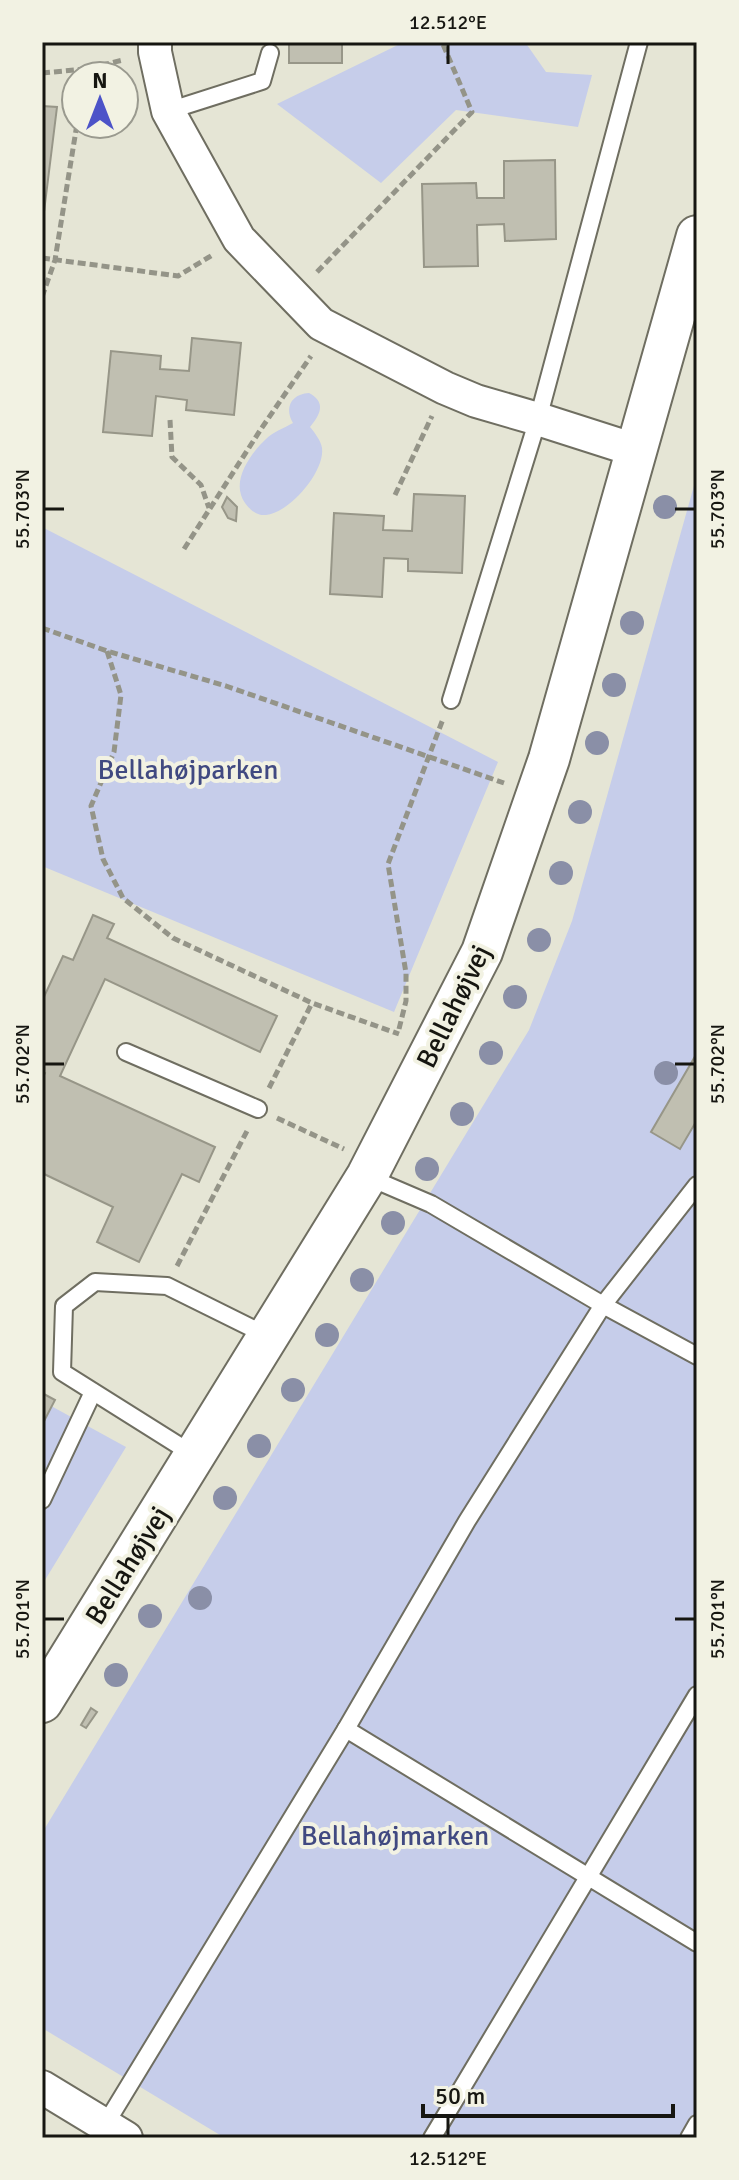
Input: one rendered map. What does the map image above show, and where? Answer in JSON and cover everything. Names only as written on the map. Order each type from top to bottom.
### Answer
[{"type":"street","points":[[155,47],[168,111],[239,239],[321,324],[476,401],[638,451]]},
{"type":"street","name":"Bellahøjvej","points":[[42,1702],[367,1176],[416,1040],[482,952],[549,759],[697,236]]},
{"type":"street","points":[[42,2087],[116,2132]]},
{"type":"lane","points":[[451,700],[538,419],[639,42]]},
{"type":"lane","points":[[168,111],[262,81],[270,53]]},
{"type":"lane","points":[[126,1052],[258,1109]]},
{"type":"lane","points":[[367,1176],[431,1204],[697,1356]]},
{"type":"lane","points":[[116,2132],[467,1521],[603,1305],[697,1185]]},
{"type":"lane","points":[[195,1456],[62,1372],[64,1306],[95,1282],[167,1286],[268,1336]]},
{"type":"lane","points":[[42,1500],[93,1392]]},
{"type":"lane","points":[[432,2138],[697,1695]]},
{"type":"lane","points":[[346,1729],[697,1943]]},
{"type":"lane","points":[[689,2138],[697,2124]]},
{"type":"path","points":[[294,296],[472,112],[442,42]]},
{"type":"path","points":[[119,60],[155,47]]},
{"type":"path","points":[[42,297],[55,260],[74,140]]},
{"type":"path","points":[[42,258],[178,276],[239,239]]},
{"type":"path","points":[[184,549],[330,329]]},
{"type":"path","points":[[395,495],[445,388]]},
{"type":"path","points":[[170,420],[172,457],[201,485],[209,509]]},
{"type":"path","points":[[42,628],[226,686],[537,794]]},
{"type":"path","points":[[107,651],[121,695],[114,752],[91,806],[103,859],[123,898],[173,938],[312,1003],[416,1040]]},
{"type":"path","points":[[416,1040],[406,1001],[406,973],[388,864],[451,700]]},
{"type":"path","points":[[167,1286],[312,1003]]},
{"type":"path","points":[[258,1109],[329,1142]]},
{"type":"green space","points":[[404,42],[525,42],[546,72],[592,75],[578,127],[456,110],[381,183],[277,104]]},
{"type":"green space","points":[[309,393],[320,404],[319,413],[310,427],[322,448],[318,468],[304,490],[285,507],[266,515],[257,513],[247,506],[241,495],[244,469],[266,439],[293,423],[289,407],[294,399]]},
{"type":"green space","name":"Bellahøjmarken","points":[[697,475],[697,2138],[225,2138],[42,2028],[42,1833],[529,1030],[572,921]]},
{"type":"green space","name":"Bellahøjparken","points":[[42,527],[498,762],[394,1012],[42,866]]},
{"type":"green space","points":[[42,1401],[126,1447],[42,1585]]},
{"type":"building","points":[[289,42],[342,42],[342,63],[289,63]]},
{"type":"building","points":[[42,106],[57,107],[42,228]]},
{"type":"building","points":[[555,160],[556,239],[505,241],[504,224],[477,225],[478,266],[424,267],[422,184],[476,183],[477,198],[504,198],[504,161]]},
{"type":"building","points":[[192,338],[241,343],[234,415],[186,410],[187,400],[156,396],[152,436],[103,432],[111,351],[161,356],[160,369],[189,371]]},
{"type":"building","points":[[414,494],[465,496],[462,573],[408,571],[408,559],[384,558],[382,597],[330,594],[334,513],[384,516],[383,530],[412,531]]},
{"type":"building","points":[[227,497],[237,507],[236,521],[228,518],[222,507]]},
{"type":"building","points":[[93,915],[114,924],[107,938],[277,1016],[260,1052],[105,979],[60,1076],[215,1147],[199,1182],[182,1174],[139,1262],[97,1242],[113,1207],[42,1173],[42,1079],[45,1073],[42,1071],[42,1001],[63,956],[73,960]]},
{"type":"building","points":[[697,1053],[697,1120],[680,1149],[651,1132]]},
{"type":"building","points":[[42,1393],[55,1400],[42,1425]]},
{"type":"building","points":[[91,1708],[97,1712],[86,1728],[81,1725]]}]
